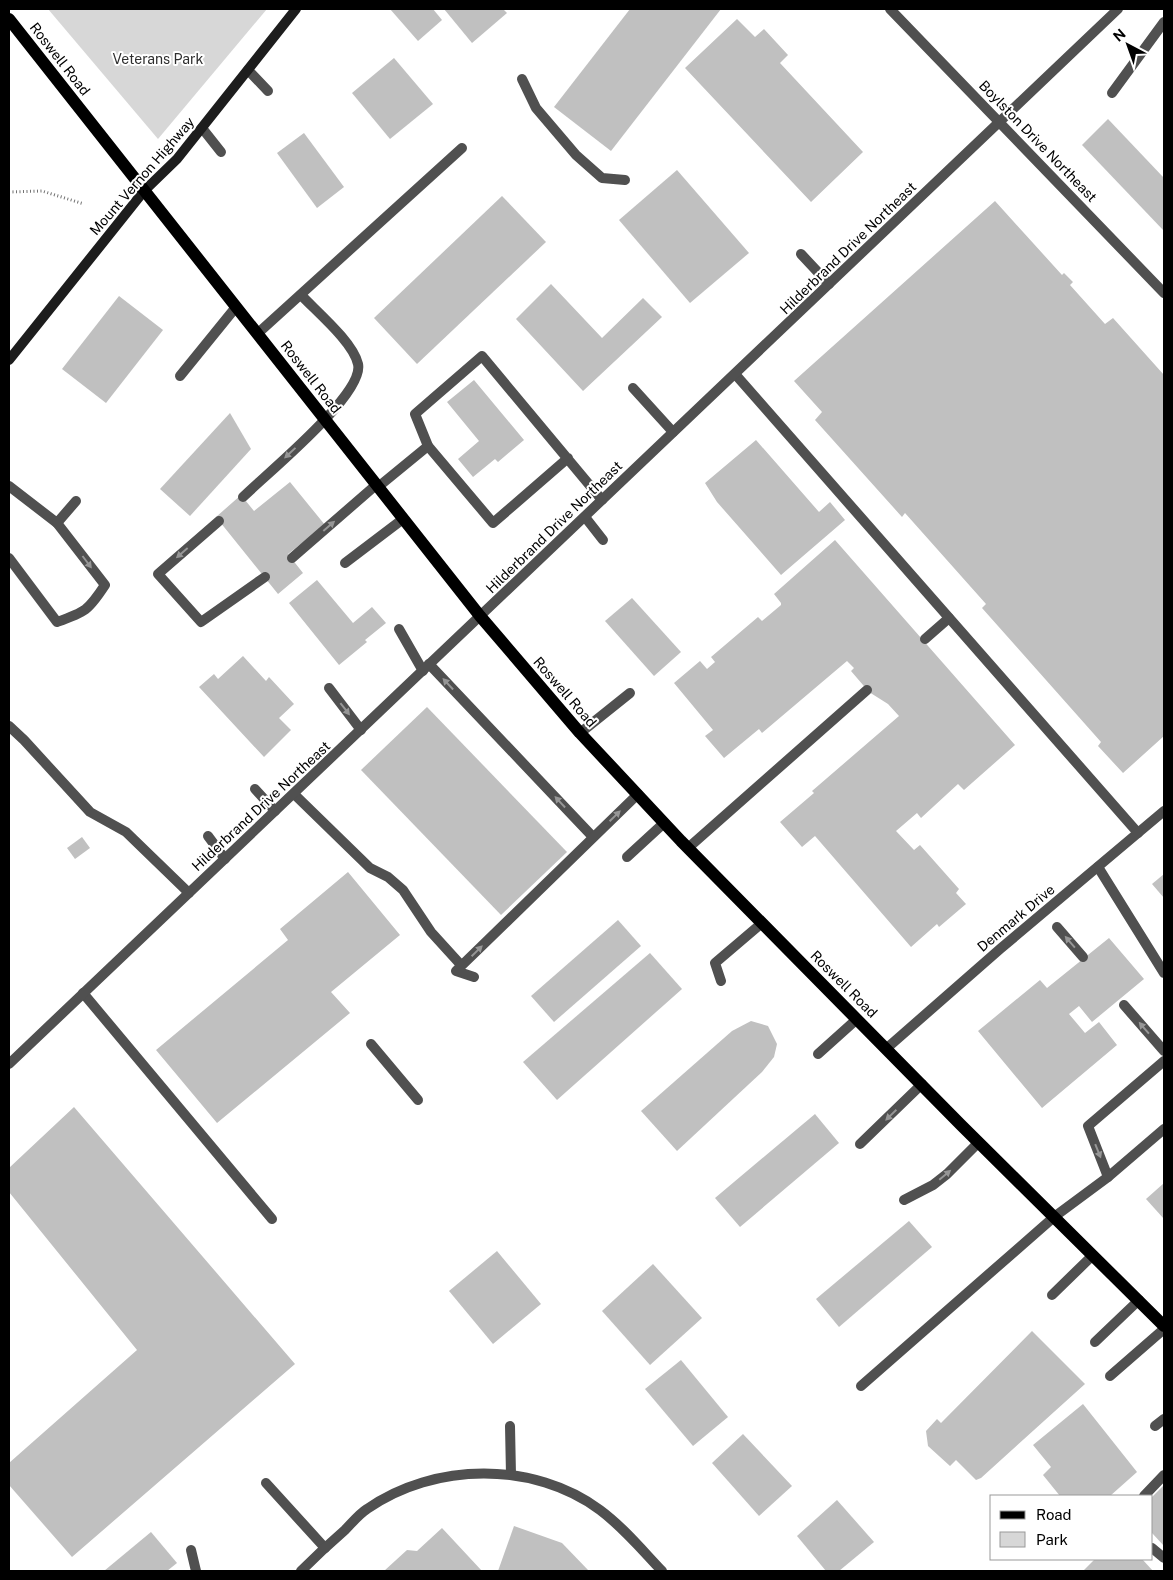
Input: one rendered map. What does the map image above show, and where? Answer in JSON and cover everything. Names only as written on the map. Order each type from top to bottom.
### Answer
[{"type":"main road","name":"Mount Vernon Highway","points":[[9,360],[144,191],[177,159],[296,9]]},
{"type":"main road","name":"Roswell Road","points":[[9,19],[480,616],[580,733],[688,848],[1164,1328]]},
{"type":"street","name":"Boylston Drive Northeast","points":[[892,9],[1164,293]]},
{"type":"street","name":"Hilderbrand Drive Northeast","points":[[9,1064],[1118,9]]},
{"type":"street","points":[[1112,93],[1164,22]]},
{"type":"street","points":[[248,70],[268,91]]},
{"type":"street","points":[[522,79],[536,108],[576,155],[602,178],[625,180]]},
{"type":"street","points":[[202,128],[221,152]]},
{"type":"street","points":[[257,334],[462,148]]},
{"type":"street","points":[[800,254],[829,284]]},
{"type":"street","points":[[243,497],[326,420],[354,383],[359,366],[351,347],[301,295]]},
{"type":"street","points":[[180,376],[236,307]]},
{"type":"street","points":[[568,458],[493,523],[428,446],[415,414],[482,356],[568,458],[602,500]]},
{"type":"street","points":[[735,374],[1138,833]]},
{"type":"street","points":[[633,388],[673,432]]},
{"type":"street","points":[[292,558],[377,486],[428,446]]},
{"type":"street","points":[[9,486],[57,523],[105,585],[95,600],[83,612],[57,622],[9,558]]},
{"type":"street","points":[[57,523],[76,501]]},
{"type":"street","points":[[585,517],[603,540]]},
{"type":"street","points":[[345,563],[404,519]]},
{"type":"street","points":[[219,521],[158,574],[201,622],[265,578]]},
{"type":"street","points":[[925,640],[949,618]]},
{"type":"street","points":[[399,629],[426,668],[594,838]]},
{"type":"street","points":[[329,688],[361,730]]},
{"type":"street","points":[[688,848],[867,690]]},
{"type":"street","points":[[580,733],[630,693]]},
{"type":"street","points":[[9,726],[90,812],[126,832],[189,893]]},
{"type":"street","points":[[255,789],[275,811]]},
{"type":"street","points":[[294,794],[370,868],[388,877],[403,890],[431,932],[462,965]]},
{"type":"street","points":[[474,977],[456,971],[638,794]]},
{"type":"street","name":"Denmark Drive","points":[[887,1048],[1164,811]]},
{"type":"street","points":[[627,857],[664,823]]},
{"type":"street","points":[[208,836],[225,859]]},
{"type":"street","points":[[1098,866],[1164,973]]},
{"type":"street","points":[[720,981],[715,963],[762,923]]},
{"type":"street","points":[[1057,928],[1083,957]]},
{"type":"street","points":[[84,993],[272,1219]]},
{"type":"street","points":[[1124,1005],[1164,1052]]},
{"type":"street","points":[[818,1054],[857,1019]]},
{"type":"street","points":[[371,1044],[418,1100]]},
{"type":"street","points":[[1108,1177],[1088,1126],[1164,1061]]},
{"type":"street","points":[[860,1144],[922,1084]]},
{"type":"street","points":[[861,1386],[1054,1217],[1108,1177],[1164,1129]]},
{"type":"street","points":[[904,1200],[933,1185],[947,1174],[979,1142]]},
{"type":"street","points":[[1052,1295],[1093,1256]]},
{"type":"street","points":[[1096,1342],[1138,1300]]},
{"type":"street","points":[[1110,1376],[1164,1328]]},
{"type":"street","points":[[1155,1426],[1164,1419]]},
{"type":"street","points":[[510,1426],[511,1475]]},
{"type":"street","points":[[301,1571],[367,1509],[404,1489],[437,1478],[476,1473],[511,1475],[542,1482],[564,1490],[598,1509],[623,1529],[662,1571]]},
{"type":"street","points":[[1145,1495],[1164,1475]]},
{"type":"street","points":[[266,1483],[325,1548]]},
{"type":"street","points":[[1153,1549],[1164,1558]]},
{"type":"street","points":[[191,1550],[196,1571]]},
{"type":"path","points":[[9,192],[42,191],[84,204]]},
{"type":"green space","name":"Veterans Park","points":[[48,9],[267,9],[158,139]]},
{"type":"building","points":[[390,9],[433,9],[442,20],[418,41]]},
{"type":"building","points":[[444,9],[503,9],[507,13],[472,43]]},
{"type":"building","points":[[630,9],[721,9],[611,151],[554,107]]},
{"type":"building","points":[[737,19],[755,37],[764,29],[788,55],[780,63],[863,152],[811,202],[685,68]]},
{"type":"building","points":[[394,58],[433,104],[390,139],[352,93]]},
{"type":"building","points":[[1108,119],[1164,178],[1164,231],[1082,145]]},
{"type":"building","points":[[304,133],[344,187],[317,208],[277,153]]},
{"type":"building","points":[[677,170],[749,253],[690,303],[619,220]]},
{"type":"building","points":[[502,196],[546,242],[417,364],[374,318]]},
{"type":"building","points":[[995,201],[1062,275],[1064,273],[1073,282],[1070,285],[1105,324],[1113,318],[1164,375],[1164,736],[1123,773],[1098,746],[1101,742],[982,608],[986,604],[905,513],[902,517],[815,420],[822,412],[794,381]]},
{"type":"building","points":[[551,284],[602,338],[643,298],[662,317],[583,391],[516,319]]},
{"type":"building","points":[[119,296],[163,330],[106,403],[62,369]]},
{"type":"building","points":[[474,380],[524,440],[498,462],[495,459],[473,477],[458,459],[479,441],[447,402]]},
{"type":"building","points":[[230,413],[251,449],[190,516],[160,489]]},
{"type":"building","points":[[756,440],[819,512],[830,502],[845,520],[781,575],[717,502],[705,483]]},
{"type":"building","points":[[290,482],[325,525],[288,554],[303,573],[278,594],[216,517],[241,495],[254,511]]},
{"type":"building","points":[[835,540],[1015,745],[964,790],[958,784],[921,818],[917,813],[896,831],[914,850],[920,845],[959,889],[956,893],[966,904],[939,927],[937,924],[911,947],[815,836],[802,847],[780,822],[814,793],[812,791],[899,716],[888,704],[869,692],[851,671],[854,668],[847,661],[762,733],[759,729],[724,758],[705,736],[713,730],[674,683],[700,661],[707,669],[715,662],[711,657],[758,617],[762,621],[781,605],[774,594]]},
{"type":"building","points":[[317,580],[353,623],[372,607],[386,623],[365,640],[367,642],[339,665],[289,603]]},
{"type":"building","points":[[632,598],[681,652],[654,676],[605,621]]},
{"type":"building","points":[[243,656],[266,681],[269,677],[294,704],[279,718],[291,730],[264,757],[199,687],[214,674],[218,679]]},
{"type":"building","points":[[427,707],[567,852],[501,915],[361,770]]},
{"type":"building","points":[[82,837],[90,848],[75,859],[67,848]]},
{"type":"building","points":[[348,872],[400,935],[331,992],[350,1013],[217,1123],[156,1050],[288,940],[280,929]]},
{"type":"building","points":[[1164,874],[1164,898],[1152,884]]},
{"type":"building","points":[[618,920],[641,946],[554,1022],[531,996]]},
{"type":"building","points":[[1109,938],[1144,979],[1092,1022],[1079,1006],[1069,1014],[1085,1033],[1099,1022],[1117,1045],[1042,1108],[978,1031],[1040,980],[1047,988]]},
{"type":"building","points":[[650,953],[682,989],[557,1100],[523,1062]]},
{"type":"building","points":[[751,1021],[768,1026],[777,1044],[774,1057],[762,1072],[677,1151],[641,1111],[732,1031]]},
{"type":"building","points":[[74,1107],[295,1364],[72,1557],[9,1485],[9,1463],[137,1350],[9,1192],[9,1168]]},
{"type":"building","points":[[815,1114],[839,1143],[740,1227],[715,1198]]},
{"type":"building","points":[[1164,1183],[1164,1219],[1146,1199]]},
{"type":"building","points":[[909,1221],[932,1247],[839,1327],[816,1299]]},
{"type":"building","points":[[497,1251],[541,1304],[493,1344],[449,1291]]},
{"type":"building","points":[[653,1264],[702,1318],[650,1365],[602,1311]]},
{"type":"building","points":[[1032,1331],[1085,1384],[981,1478],[976,1480],[956,1460],[950,1466],[928,1446],[926,1431],[937,1419],[941,1423]]},
{"type":"building","points":[[681,1360],[728,1417],[693,1446],[645,1389]]},
{"type":"building","points":[[1083,1404],[1137,1472],[1111,1495],[1059,1495],[1043,1475],[1051,1467],[1033,1445]]},
{"type":"building","points":[[743,1434],[792,1486],[759,1516],[712,1463]]},
{"type":"building","points":[[1164,1485],[1164,1546],[1153,1534],[1153,1496]]},
{"type":"building","points":[[837,1500],[874,1542],[839,1571],[826,1571],[797,1536]]},
{"type":"building","points":[[514,1526],[562,1543],[589,1571],[498,1571]]},
{"type":"building","points":[[442,1528],[482,1571],[384,1571],[407,1550],[417,1551]]},
{"type":"building","points":[[151,1532],[177,1563],[167,1571],[104,1571]]},
{"type":"building","points":[[1094,1560],[1143,1560],[1153,1571],[1083,1571]]}]
